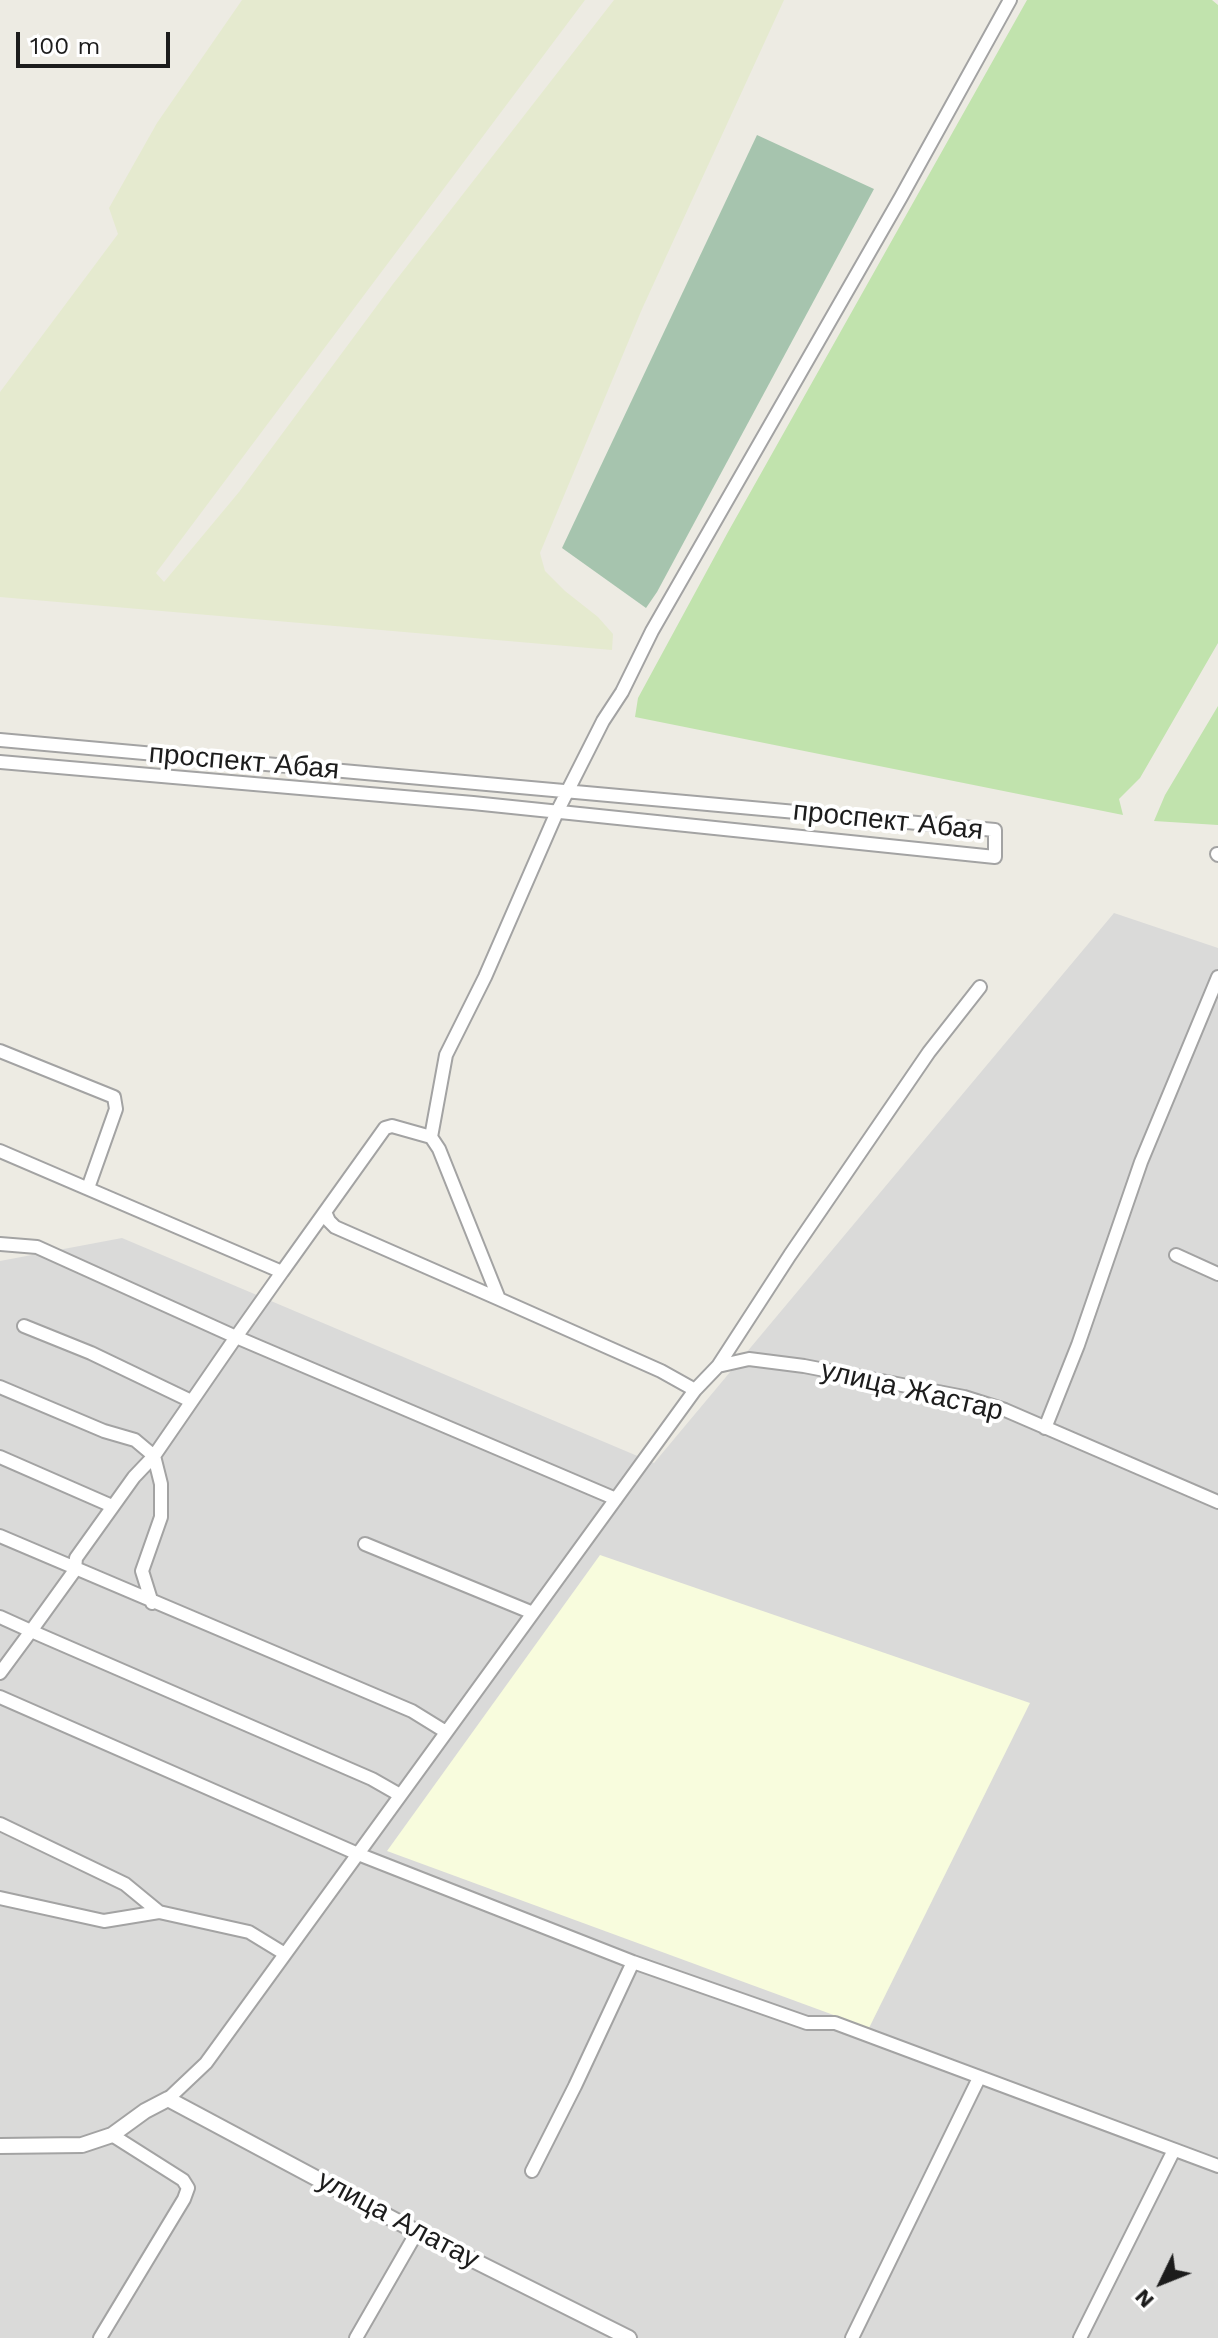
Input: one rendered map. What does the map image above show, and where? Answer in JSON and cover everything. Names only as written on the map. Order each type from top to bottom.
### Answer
[{"type":"street","points":[[431,1137],[446,1055],[485,977],[557,812],[603,721],[1010,0]]},
{"type":"street","name":"проспект Абая","points":[[0,740],[995,830],[995,857],[557,812],[0,762]]},
{"type":"street","points":[[1045,1428],[1078,1345],[1141,1162],[1218,977]]},
{"type":"street","points":[[0,2146],[82,2145],[112,2135],[168,2099],[206,2063],[695,1390],[718,1366],[929,1052],[980,987]]},
{"type":"street","points":[[0,1051],[114,1097],[116,1109],[88,1188]]},
{"type":"street","points":[[0,1673],[75,1570],[76,1558],[112,1506],[154,1456],[385,1128],[392,1126],[431,1137],[439,1149],[499,1299]]},
{"type":"street","points":[[0,1151],[282,1272]]},
{"type":"street","points":[[325,1212],[335,1227],[661,1371],[695,1390]]},
{"type":"street","points":[[0,1244],[37,1247],[236,1337],[616,1499]]},
{"type":"street","points":[[1176,1255],[1218,1274]]},
{"type":"street","points":[[24,1326],[91,1353],[191,1401]]},
{"type":"street","name":"улица Жастар","points":[[718,1366],[749,1359],[831,1371],[964,1397],[1005,1410],[1218,1502]]},
{"type":"street","points":[[0,1387],[104,1431],[135,1440],[154,1456],[161,1484],[161,1517],[142,1571],[152,1603]]},
{"type":"street","points":[[0,1457],[112,1506]]},
{"type":"street","points":[[0,1536],[412,1711],[446,1732]]},
{"type":"street","points":[[365,1544],[533,1613]]},
{"type":"street","points":[[0,1617],[372,1779],[400,1795]]},
{"type":"street","points":[[0,1697],[358,1854],[633,1962],[807,2023],[835,2023],[1218,2166]]},
{"type":"street","points":[[0,1824],[125,1884],[159,1912]]},
{"type":"street","points":[[0,1898],[104,1921],[159,1912],[249,1932],[285,1954]]},
{"type":"street","points":[[532,2171],[633,1962]]},
{"type":"street","points":[[852,2338],[979,2078]]},
{"type":"street","name":"улица Алатау","points":[[168,2099],[417,2232],[629,2338]]},
{"type":"street","points":[[100,2338],[188,2188],[183,2180],[112,2135]]},
{"type":"street","points":[[1080,2338],[1174,2150]]},
{"type":"street","points":[[356,2338],[417,2232]]},
{"type":"shaded area","points":[[242,0],[585,0],[156,573],[164,582],[239,492],[393,284],[614,0],[784,0],[642,309],[540,553],[545,571],[613,634],[612,650],[0,597],[0,392],[118,234],[109,208],[157,123]]},
{"type":"shaded area","points":[[757,135],[874,189],[646,608],[562,548]]},
{"type":"shaded area","points":[[1114,913],[1218,948],[1218,2338],[0,2338],[0,1261],[122,1238],[654,1463]]},
{"type":"shaded area","points":[[600,1555],[1030,1703],[869,2028],[387,1851]]},
{"type":"green space","points":[[1027,0],[1212,0],[1218,5],[1218,643],[1140,778],[1119,799],[1123,815],[635,717],[638,698],[728,532]]},
{"type":"green space","points":[[1218,706],[1218,825],[1154,821],[1165,795]]}]
